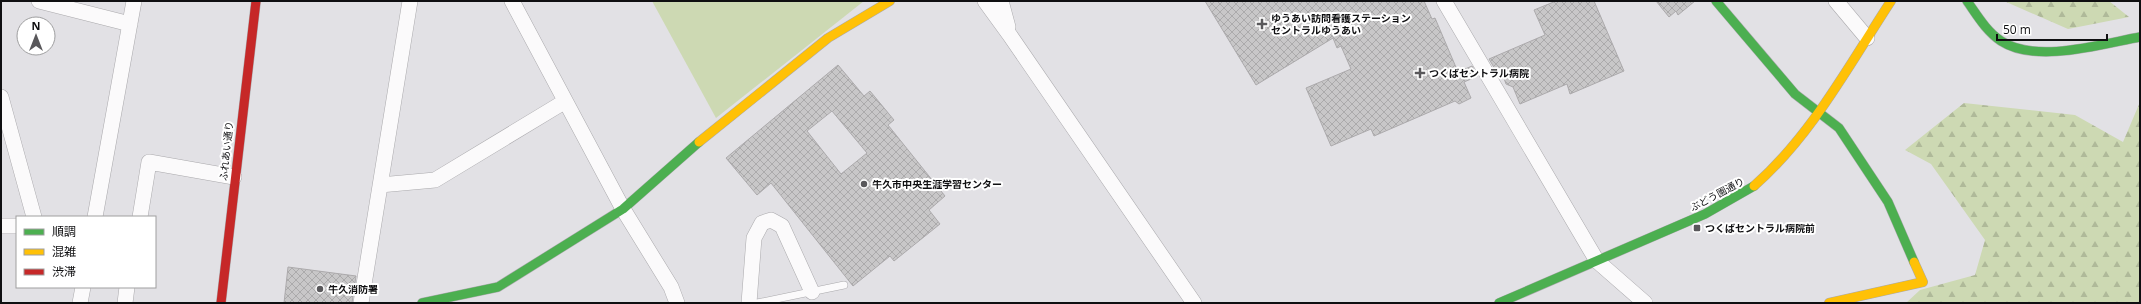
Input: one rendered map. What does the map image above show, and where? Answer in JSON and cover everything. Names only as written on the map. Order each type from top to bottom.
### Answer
[{"type":"main road","name":"ふれあい通り","points":[[221,303],[234,177],[256,1]]},
{"type":"main road","points":[[1716,1],[1795,94],[1820,111],[1839,128],[1888,202],[1923,282],[1829,303]]},
{"type":"main road","name":"ぶどう園通り","points":[[1499,303],[1705,214],[1755,186],[1791,150],[1820,111],[1891,1]]},
{"type":"main road","points":[[1967,1],[1989,29],[2003,42],[2017,49],[2035,52],[2140,37]]},
{"type":"main road","points":[[422,303],[498,287],[623,209],[723,121],[828,38],[886,2]]},
{"type":"street","points":[[39,1],[130,24]]},
{"type":"street","points":[[95,216],[134,1]]},
{"type":"street","points":[[361,303],[410,1]]},
{"type":"street","points":[[512,1],[564,102],[623,209],[671,287],[677,303]]},
{"type":"street","points":[[985,1],[1194,303]]},
{"type":"street","points":[[1001,1],[1009,34]]},
{"type":"street","points":[[1444,1],[1597,261],[1645,303]]},
{"type":"street","points":[[1836,1],[1867,38]]},
{"type":"street","points":[[1,97],[34,216]]},
{"type":"street","points":[[380,185],[435,180],[564,102]]},
{"type":"street","points":[[140,216],[149,162],[234,177]]},
{"type":"street","points":[[749,303],[754,238],[762,222],[771,220],[782,226],[812,292]]},
{"type":"street","points":[[1,226],[16,226]]},
{"type":"street","points":[[80,303],[83,288]]},
{"type":"street","points":[[125,303],[128,288]]},
{"type":"lane","points":[[757,303],[844,286]]},
{"type":"green space","points":[[652,1],[864,1],[716,118]]},
{"type":"green space","points":[[2004,1],[2109,1],[2129,17],[2068,29]]},
{"type":"green space","points":[[2140,102],[2140,303],[1906,303],[1920,290],[1975,275],[1985,240],[1931,164],[1905,150],[1964,103],[2075,115],[2123,142]]},
{"type":"building","name":"つくばセントラル病院","points":[[1205,1],[1424,1],[1432,19],[1435,18],[1458,72],[1472,66],[1478,76],[1464,82],[1471,98],[1459,104],[1455,101],[1374,136],[1371,129],[1331,146],[1306,88],[1351,69],[1341,46],[1337,48],[1333,38],[1256,85]]},
{"type":"building","points":[[1556,1],[1594,1],[1624,71],[1570,94],[1567,84],[1520,104],[1513,87],[1506,84],[1500,67],[1495,69],[1489,59],[1545,35],[1534,10]]},
{"type":"building","points":[[1656,1],[1695,1],[1678,15],[1676,11],[1669,17]]},
{"type":"building","name":"牛久市中央生涯学習センター","points":[[838,65],[864,96],[870,91],[894,120],[888,125],[945,196],[929,210],[940,224],[894,261],[890,256],[853,286],[771,183],[757,195],[726,158]],"holes":[[[832,111],[867,153],[841,174],[807,131]]]},
{"type":"building","name":"牛久消防署","points":[[288,267],[356,276],[352,303],[284,303]]},
{"type":"traffic: fast","points":[[1716,1],[1795,94],[1839,128],[1888,202],[1914,262]]},
{"type":"traffic: fast","points":[[1967,1],[1982,22],[1996,37],[2015,48],[2050,52],[2089,47],[2140,37]]},
{"type":"traffic: fast","points":[[422,303],[498,287],[623,209],[699,142]]},
{"type":"traffic: fast","points":[[1499,303],[1705,214],[1754,186]]},
{"type":"traffic: slow","points":[[699,142],[828,38],[890,1]]},
{"type":"traffic: slow","points":[[1754,186],[1775,166],[1812,122],[1891,1]]},
{"type":"traffic: slow","points":[[1829,303],[1923,282],[1914,262]]},
{"type":"traffic: jam","points":[[221,303],[256,1]]},
{"type":"place","name":"ゆうあい訪問看護ステーション セントラルゆうあい","points":[[1262,24]]},
{"type":"place","name":"つくばセントラル病院","points":[[1420,73]]},
{"type":"place","name":"牛久市中央生涯学習センター","points":[[864,184]]},
{"type":"place","name":"つくばセントラル病院前","points":[[1697,228]]},
{"type":"place","name":"牛久消防署","points":[[320,289]]}]
